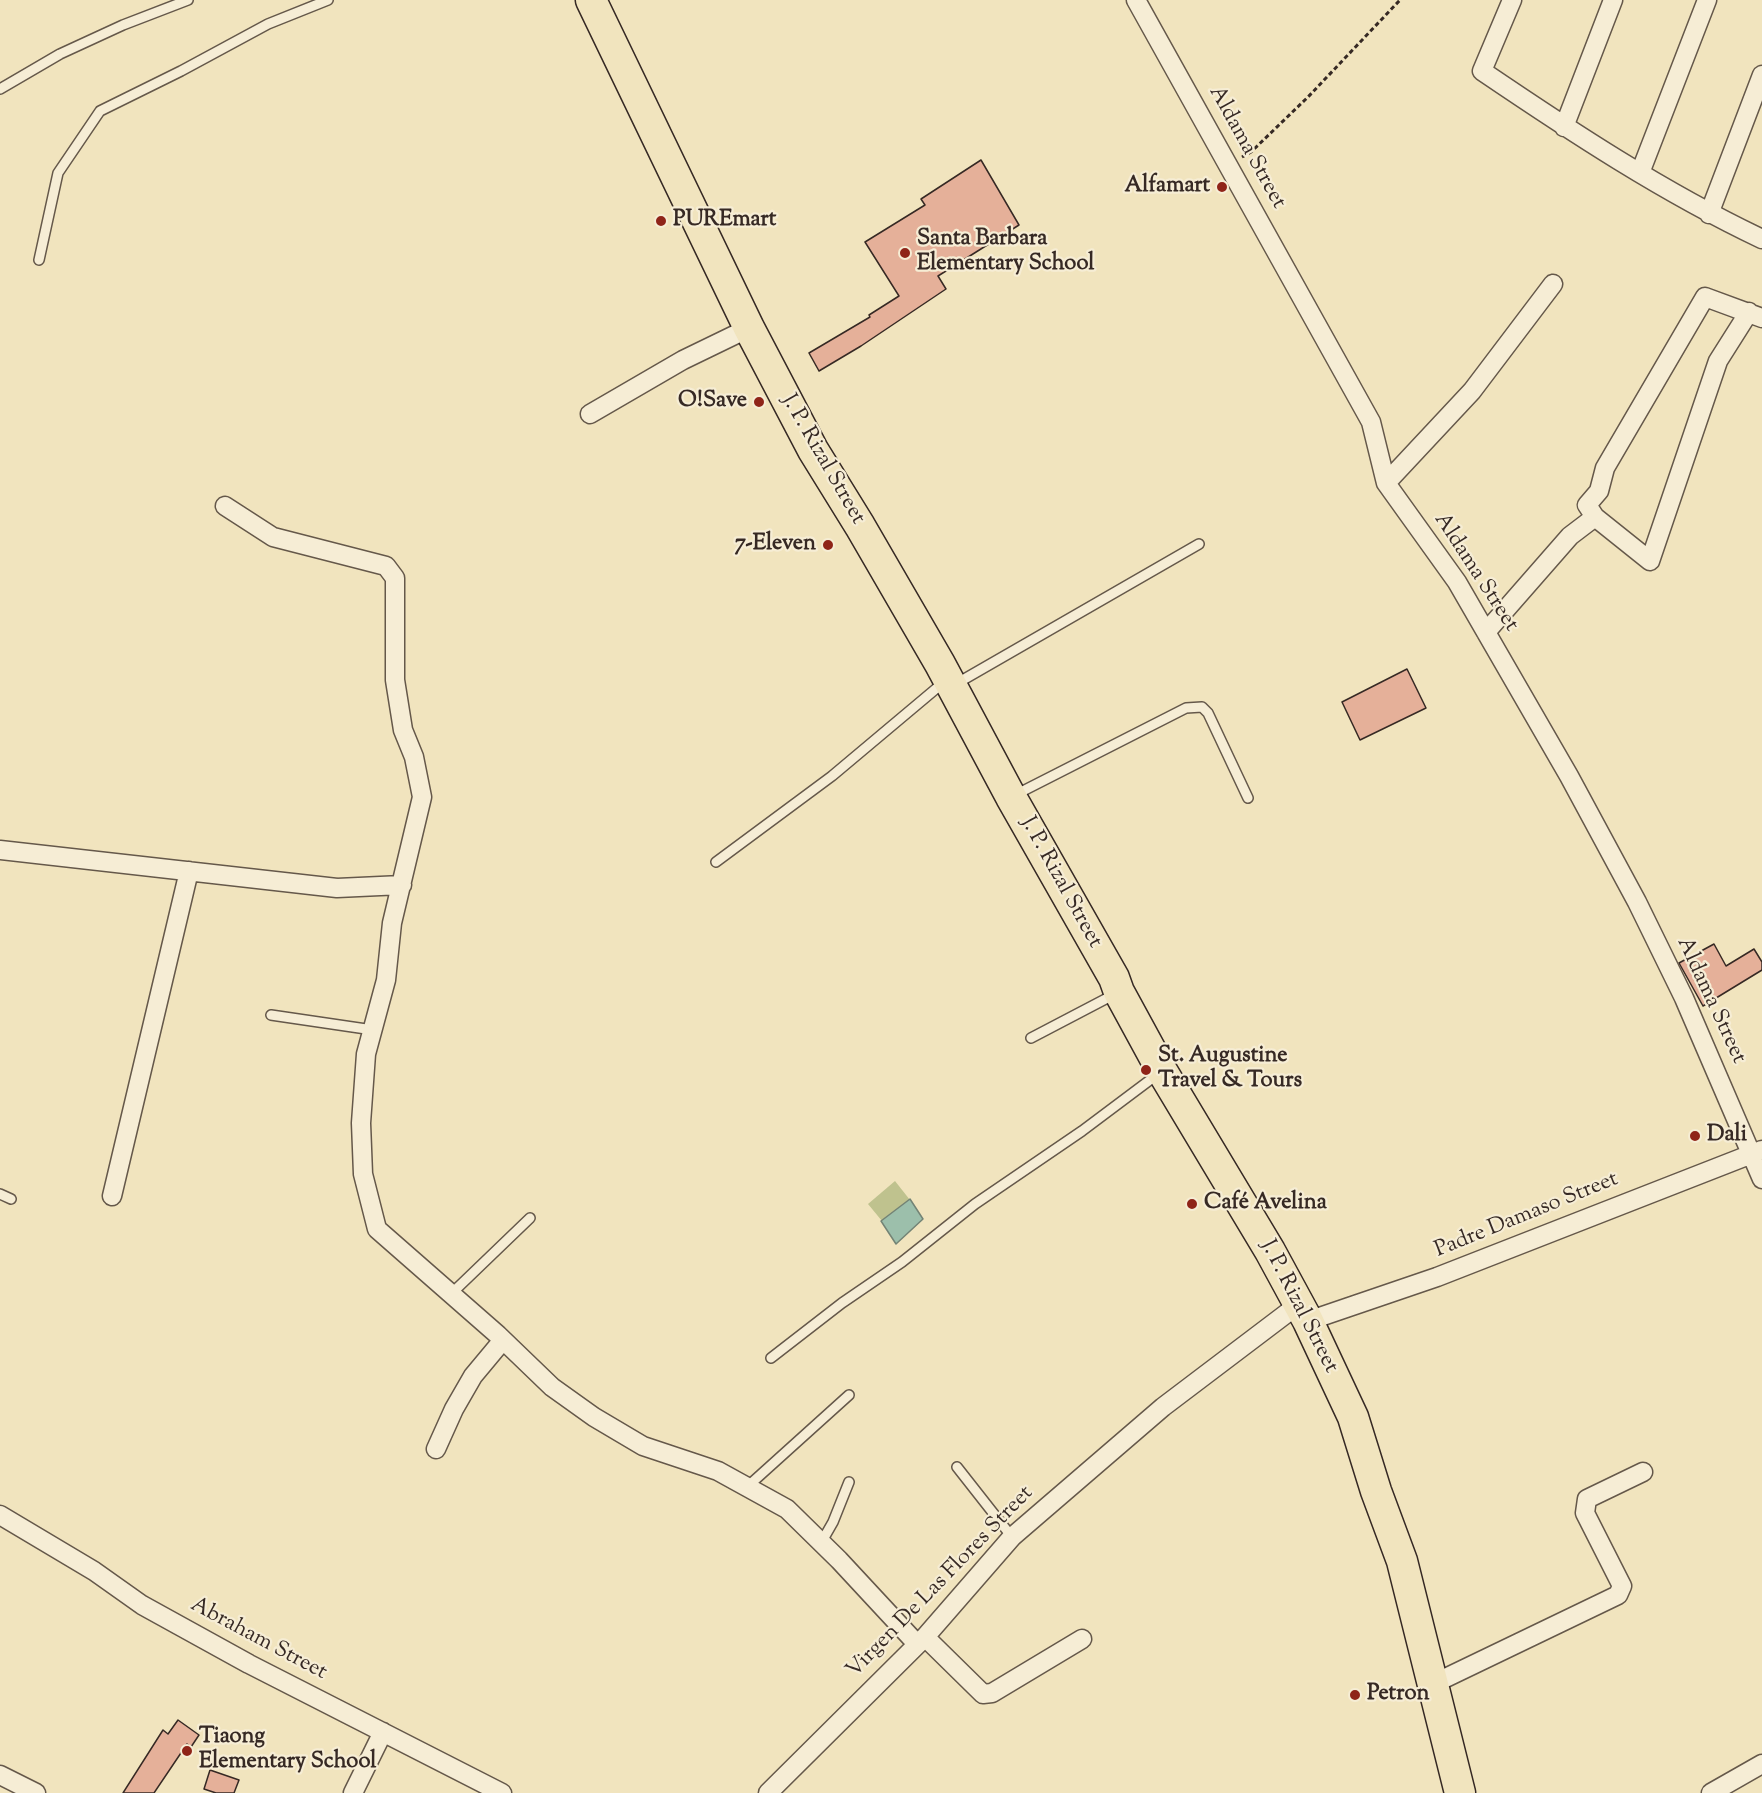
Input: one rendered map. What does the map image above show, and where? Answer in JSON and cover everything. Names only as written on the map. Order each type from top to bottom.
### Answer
[{"type":"main road","name":"J. P. Rizal Street","points":[[591,0],[750,328],[813,450],[860,526],[950,682],[1011,797],[1114,978],[1119,992],[1162,1071],[1253,1221],[1303,1312],[1353,1417],[1376,1491],[1402,1561],[1460,1793]]},
{"type":"street","name":"Aldama Street","points":[[1136,0],[1371,422],[1386,483],[1457,582],[1569,776],[1637,902],[1757,1151],[1762,1179]]},
{"type":"street","points":[[1512,0],[1482,71],[1564,127],[1640,173],[1709,214],[1762,239]]},
{"type":"street","points":[[1564,127],[1613,0]]},
{"type":"street","points":[[1640,173],[1707,0]]},
{"type":"street","points":[[1709,214],[1762,75]]},
{"type":"street","points":[[1386,483],[1472,391],[1553,284]]},
{"type":"street","points":[[1705,297],[1756,315],[1718,361],[1650,561],[1595,517],[1587,505],[1599,490],[1605,468],[1705,297]]},
{"type":"street","points":[[590,414],[683,360],[750,328]]},
{"type":"street","points":[[225,506],[273,537],[386,566],[395,578],[395,680],[403,730],[414,757],[422,797],[392,923],[386,980],[366,1054],[361,1123],[363,1174],[377,1229],[503,1340],[552,1388],[594,1418],[643,1446],[718,1471],[787,1509],[921,1640],[983,1694],[992,1693],[1082,1640]]},
{"type":"street","points":[[1486,632],[1570,536],[1595,517]]},
{"type":"street","points":[[0,850],[337,888],[402,885]]},
{"type":"street","points":[[112,1196],[189,871]]},
{"type":"street","name":"Padre Damaso Street","points":[[1303,1312],[1437,1277],[1757,1151]]},
{"type":"street","name":"Virgen De Las Flores Street","points":[[768,1793],[921,1640],[1012,1537],[1162,1407],[1303,1312]]},
{"type":"street","points":[[436,1449],[454,1409],[473,1376],[503,1340]]},
{"type":"street","points":[[1433,1684],[1618,1595],[1622,1586],[1586,1513],[1587,1499],[1643,1472]]},
{"type":"street","name":"Abraham Street","points":[[0,1515],[94,1571],[142,1605],[249,1664],[502,1793]]},
{"type":"street","points":[[353,1793],[383,1732]]},
{"type":"street","points":[[1711,1793],[1762,1764]]},
{"type":"street","points":[[0,1775],[36,1793]]},
{"type":"lane","points":[[0,89],[60,54],[123,25],[188,0]]},
{"type":"lane","points":[[39,260],[58,173],[100,111],[268,24],[328,0]]},
{"type":"lane","points":[[716,862],[832,776],[950,682],[1199,544]]},
{"type":"lane","points":[[1011,797],[1186,708],[1202,707],[1208,713],[1248,798]]},
{"type":"lane","points":[[1031,1038],[1119,992]]},
{"type":"lane","points":[[271,1015],[373,1030]]},
{"type":"lane","points":[[771,1358],[842,1303],[902,1262],[975,1204],[1082,1131],[1162,1071]]},
{"type":"lane","points":[[0,1194],[12,1199]]},
{"type":"lane","points":[[451,1294],[530,1218]]},
{"type":"lane","points":[[747,1487],[849,1395]]},
{"type":"lane","points":[[957,1467],[1012,1537]]},
{"type":"lane","points":[[821,1543],[833,1522],[849,1482]]},
{"type":"path","points":[[1227,164],[1251,153],[1316,89],[1400,0]]},
{"type":"shaded area","points":[[895,1181],[910,1200],[882,1221],[868,1204]]},
{"type":"shaded area","points":[[910,1199],[923,1219],[896,1244],[881,1221]]},
{"type":"building","points":[[981,160],[1019,225],[938,276],[946,289],[819,371],[809,353],[870,317],[869,315],[899,296],[865,242],[925,205],[921,199]]},
{"type":"building","points":[[1407,669],[1426,708],[1360,740],[1342,702]]},
{"type":"building","points":[[1714,944],[1726,966],[1754,949],[1762,962],[1762,970],[1703,1006],[1679,963]]},
{"type":"building","points":[[178,1720],[199,1735],[191,1747],[187,1744],[154,1793],[123,1793],[163,1730],[168,1734]]},
{"type":"building","points":[[210,1770],[239,1780],[234,1793],[216,1793],[204,1789]]},
{"type":"place","name":"Alfamart","points":[[1222,187]]},
{"type":"place","name":"PUREmart","points":[[661,221]]},
{"type":"place","name":"Santa Barbara Elementary School","points":[[905,253]]},
{"type":"place","name":"O!Save","points":[[759,402]]},
{"type":"place","name":"7-Eleven","points":[[828,545]]},
{"type":"place","name":"St. Augustine Travel & Tours","points":[[1146,1070]]},
{"type":"place","name":"Dali","points":[[1695,1136]]},
{"type":"place","name":"Café Avelina","points":[[1192,1204]]},
{"type":"place","name":"Petron","points":[[1355,1695]]},
{"type":"place","name":"Tiaong Elementary School","points":[[187,1751]]}]
